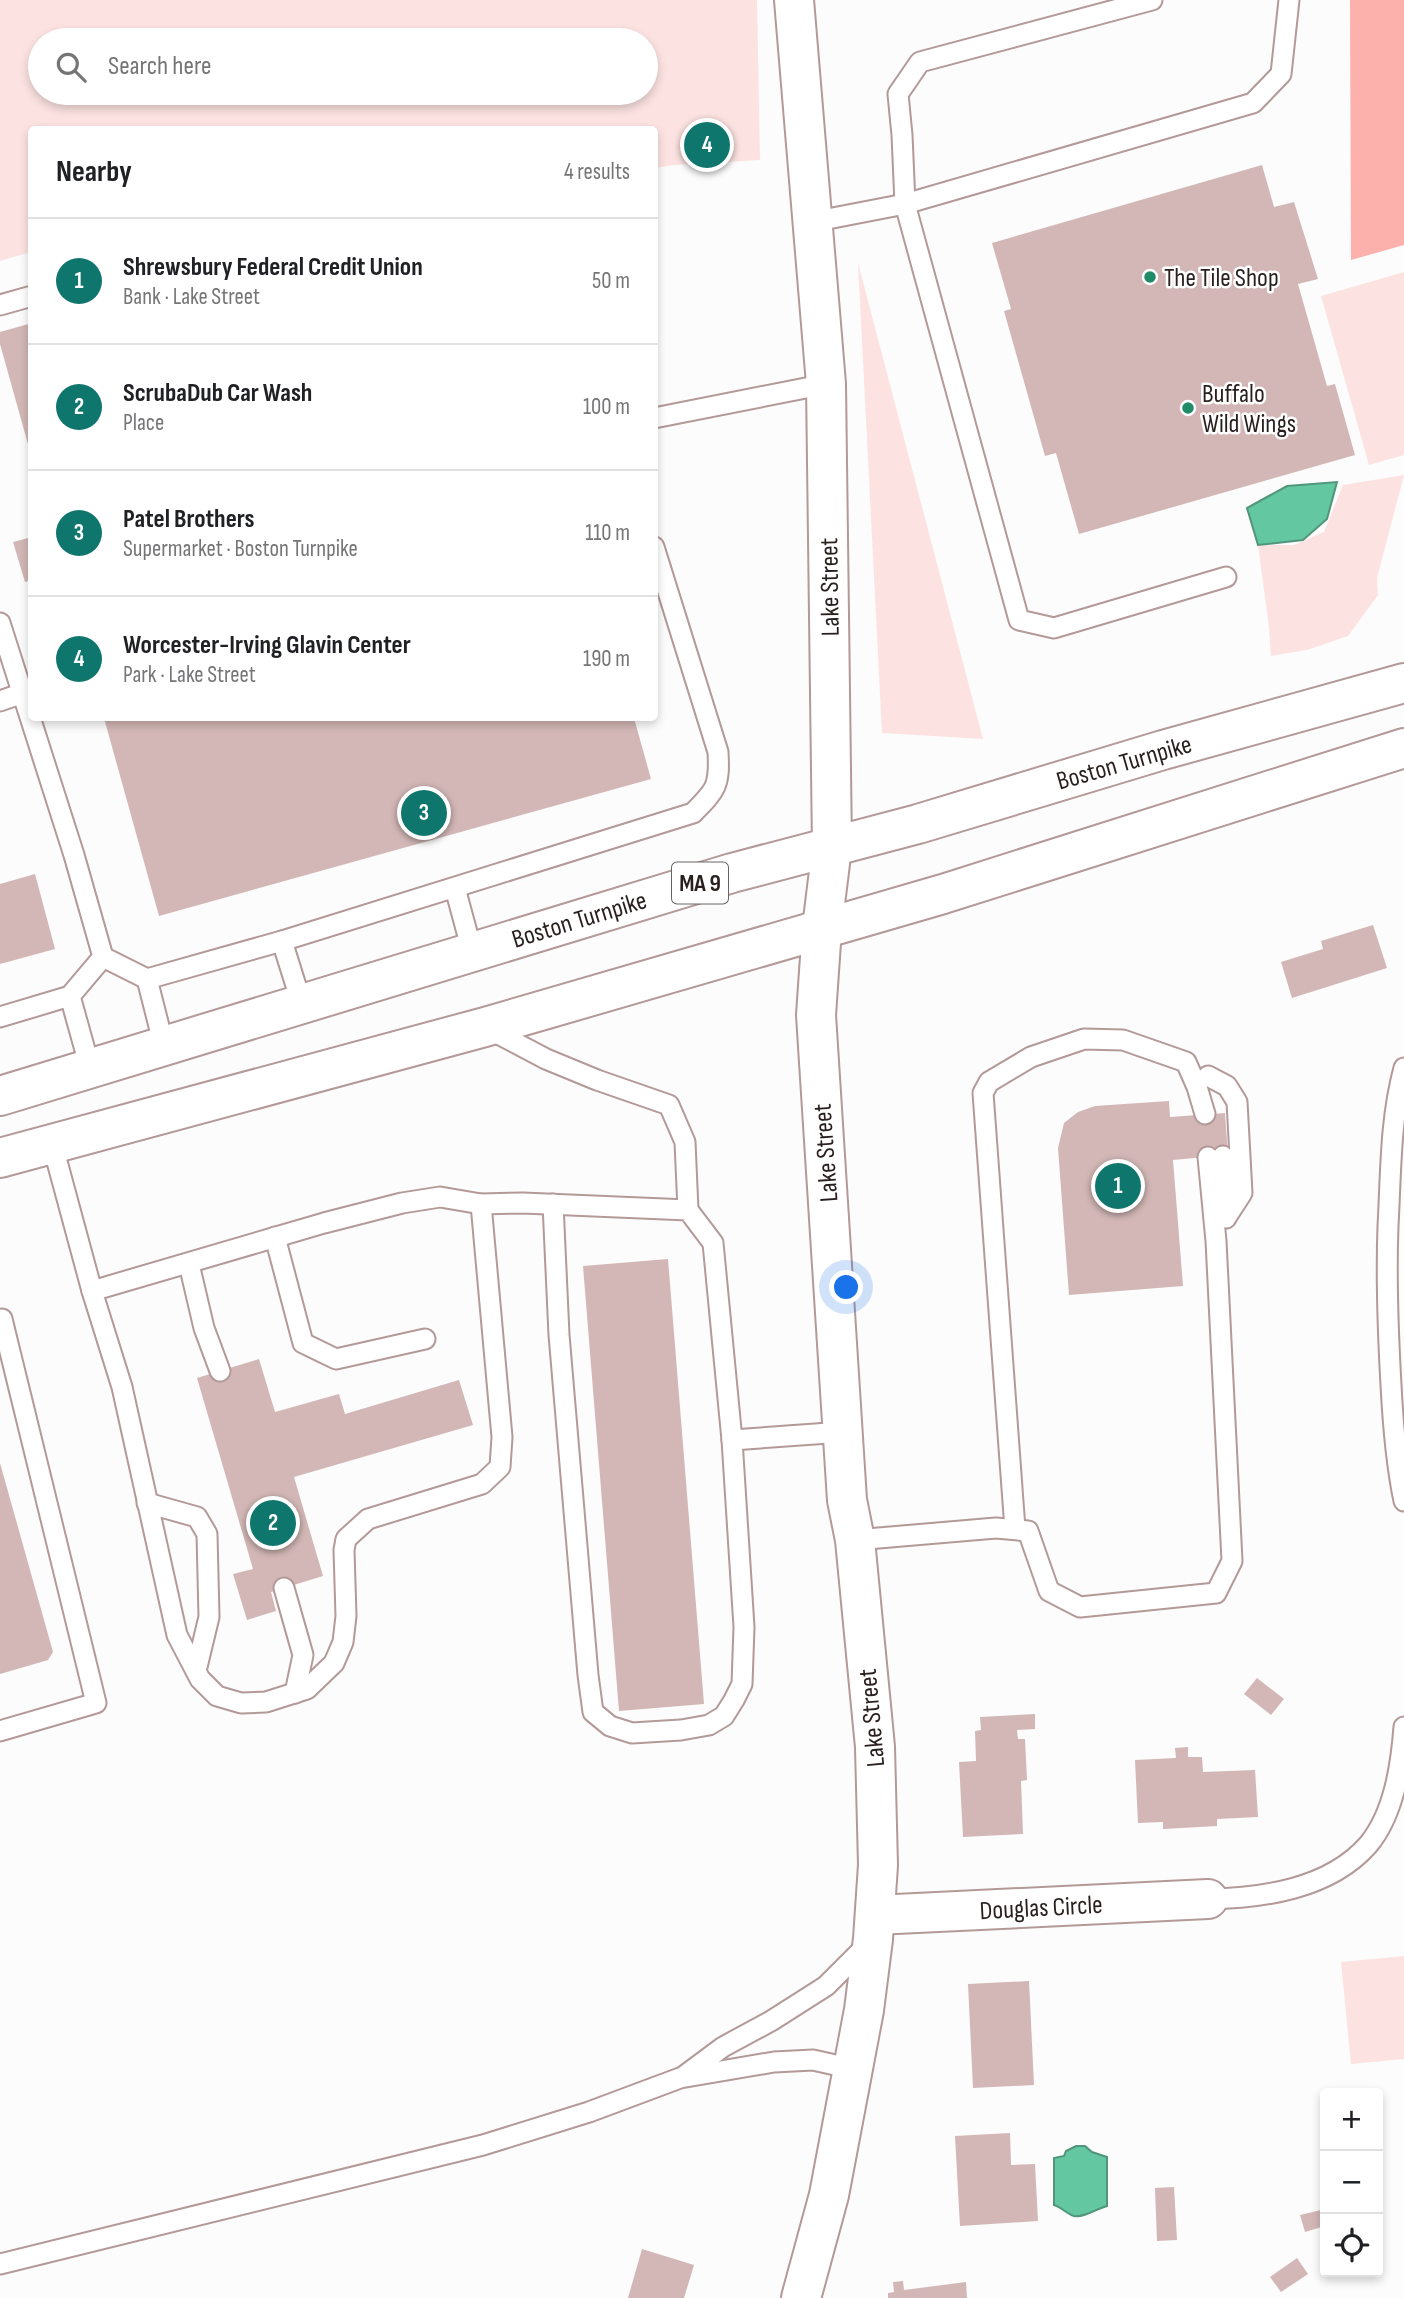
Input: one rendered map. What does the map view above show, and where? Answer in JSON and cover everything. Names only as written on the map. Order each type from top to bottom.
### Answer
[{"type":"main road","name":"Lake Street","points":[[794,0],[826,384],[832,847],[821,929],[816,1015],[847,1500],[855,1539],[875,1753],[878,1865],[864,2010],[829,2195],[801,2298]]},
{"type":"main road","name":"Boston Turnpike","points":[[0,1096],[732,873],[918,824],[1176,746],[1404,683]]},
{"type":"main road","points":[[0,1158],[485,1027],[943,894],[1404,748]]},
{"type":"main road","name":"Douglas Circle","points":[[874,1927],[1208,1899]]},
{"type":"lane","points":[[1152,0],[920,62],[898,94],[905,204],[1019,620],[1054,628],[1226,577]]},
{"type":"lane","points":[[812,222],[905,204],[1253,103],[1281,74],[1289,0]]},
{"type":"lane","points":[[0,305],[28,297]]},
{"type":"lane","points":[[658,417],[826,384]]},
{"type":"lane","points":[[31,721],[103,957],[147,979],[455,888],[693,813],[710,796],[719,777],[718,752],[658,560]]},
{"type":"lane","points":[[0,623],[28,710]]},
{"type":"lane","points":[[0,701],[23,693]]},
{"type":"lane","points":[[455,888],[472,951]]},
{"type":"lane","points":[[282,940],[302,1005]]},
{"type":"lane","points":[[0,1017],[70,996],[103,957]]},
{"type":"lane","points":[[147,979],[164,1046]]},
{"type":"lane","points":[[70,996],[90,1068]]},
{"type":"lane","points":[[485,1027],[559,1064],[669,1105],[685,1142],[688,1210],[713,1243],[732,1440],[744,1627],[742,1684],[724,1716],[709,1725],[632,1733],[610,1726],[593,1712],[559,1335],[553,1204]]},
{"type":"lane","points":[[1015,1529],[984,1093],[989,1082],[1031,1057],[1084,1039],[1123,1040],[1186,1062],[1227,1086],[1237,1102],[1242,1193],[1227,1216],[1216,1241]]},
{"type":"lane","points":[[1186,1062],[1211,1114],[1208,1076]]},
{"type":"lane","points":[[1404,1068],[1394,1112],[1391,1142],[1388,1295],[1392,1414],[1404,1501]]},
{"type":"lane","points":[[52,1143],[92,1292],[122,1387],[177,1635],[200,1679],[217,1696],[241,1703],[265,1702],[307,1689],[334,1663],[343,1642],[346,1616],[346,1539],[368,1519],[482,1484],[500,1467],[502,1437],[481,1204]]},
{"type":"lane","points":[[855,1539],[996,1528],[1028,1531],[1049,1591],[1080,1607],[1216,1593],[1232,1561],[1216,1241],[1215,1156],[1227,1216]]},
{"type":"lane","points":[[92,1292],[275,1237],[402,1203],[440,1197],[481,1204],[688,1210]]},
{"type":"lane","points":[[275,1237],[303,1343],[337,1359],[425,1339]]},
{"type":"lane","points":[[189,1264],[204,1328],[220,1371]]},
{"type":"lane","points":[[0,1320],[2,1319],[96,1703],[0,1731]]},
{"type":"lane","points":[[732,1440],[843,1432]]},
{"type":"lane","points":[[147,1503],[197,1517],[207,1534],[209,1618],[196,1671]]},
{"type":"lane","points":[[284,1588],[303,1655],[295,1693]]},
{"type":"lane","points":[[1208,1899],[1263,1895],[1303,1886],[1354,1857],[1380,1827],[1388,1807],[1400,1760],[1404,1727]]},
{"type":"lane","points":[[680,2078],[723,2047],[826,1986],[874,1927]]},
{"type":"lane","points":[[0,2264],[483,2145],[589,2112],[680,2078],[774,2062],[813,2060],[853,2069]]},
{"type":"shaded area","points":[[0,0],[757,0],[760,160],[658,168],[658,126],[28,126],[28,253],[0,261]]},
{"type":"shaded area","points":[[1350,0],[1404,0],[1404,245],[1351,260]]},
{"type":"shaded area","points":[[858,263],[983,739],[882,733]]},
{"type":"shaded area","points":[[1404,272],[1404,455],[1369,465],[1321,296]]},
{"type":"shaded area","points":[[1404,475],[1377,578],[1378,595],[1348,636],[1307,650],[1271,656],[1258,545],[1294,545],[1324,532],[1343,485]]},
{"type":"shaded area","points":[[1337,482],[1327,519],[1303,540],[1258,545],[1247,508],[1287,486]]},
{"type":"shaded area","points":[[1404,1956],[1404,2059],[1351,2064],[1341,1962]]},
{"type":"shaded area","points":[[1076,2146],[1085,2146],[1092,2152],[1107,2157],[1107,2206],[1078,2216],[1054,2205],[1054,2158],[1064,2156],[1066,2151]]},
{"type":"building","points":[[1262,165],[1274,207],[1294,202],[1318,279],[1298,284],[1327,386],[1335,384],[1355,455],[1079,534],[1056,453],[1045,456],[1004,311],[1011,309],[992,243]]},
{"type":"building","points":[[28,324],[28,444],[0,344],[0,332]]},
{"type":"building","points":[[28,538],[28,581],[25,582],[13,542]]},
{"type":"building","points":[[105,721],[635,721],[651,779],[159,916]]},
{"type":"building","points":[[35,874],[55,949],[0,964],[0,884]]},
{"type":"building","points":[[1373,925],[1387,968],[1292,998],[1281,962],[1323,949],[1321,941]]},
{"type":"building","points":[[1169,1101],[1170,1117],[1225,1113],[1228,1155],[1173,1160],[1183,1286],[1069,1295],[1058,1148],[1064,1123],[1078,1112],[1095,1106]]},
{"type":"building","points":[[668,1259],[704,1704],[619,1711],[583,1266]]},
{"type":"building","points":[[259,1359],[275,1412],[339,1394],[345,1414],[459,1380],[473,1425],[294,1477],[323,1576],[271,1592],[276,1611],[247,1620],[233,1574],[253,1569],[197,1378]]},
{"type":"building","points":[[0,1463],[53,1652],[48,1660],[0,1674]]},
{"type":"building","points":[[1257,1678],[1284,1699],[1271,1715],[1244,1694]]},
{"type":"building","points":[[1035,1714],[1035,1729],[1017,1730],[1018,1739],[1025,1739],[1027,1780],[1021,1781],[1023,1834],[963,1837],[959,1762],[976,1761],[975,1731],[981,1730],[980,1717]]},
{"type":"building","points":[[1188,1747],[1188,1757],[1202,1757],[1203,1772],[1255,1770],[1258,1817],[1217,1819],[1217,1826],[1163,1829],[1163,1822],[1138,1823],[1135,1760],[1176,1758],[1175,1748]]},
{"type":"building","points":[[1029,1981],[1034,2085],[973,2088],[968,1984]]},
{"type":"building","points":[[1010,2133],[1011,2165],[1035,2164],[1038,2221],[960,2226],[955,2136]]},
{"type":"building","points":[[1174,2187],[1177,2240],[1157,2241],[1155,2188]]},
{"type":"building","points":[[1320,2210],[1320,2228],[1305,2232],[1300,2215]]},
{"type":"building","points":[[642,2249],[694,2265],[684,2298],[628,2298]]},
{"type":"building","points":[[1297,2258],[1308,2274],[1281,2292],[1270,2277]]},
{"type":"building","points":[[903,2281],[904,2290],[966,2282],[967,2298],[888,2298],[888,2293],[894,2292],[893,2282]]},
{"type":"place","name":"Worcester-Irving Glavin Center","points":[[707,145]]},
{"type":"place","name":"The Tile Shop","points":[[1150,277]]},
{"type":"place","name":"Buffalo Wild Wings","points":[[1188,408]]},
{"type":"place","name":"Patel Brothers","points":[[424,813]]},
{"type":"place","name":"Shrewsbury Federal Credit Union","points":[[1118,1186]]},
{"type":"place","name":"ScrubaDub Car Wash","points":[[273,1523]]}]
